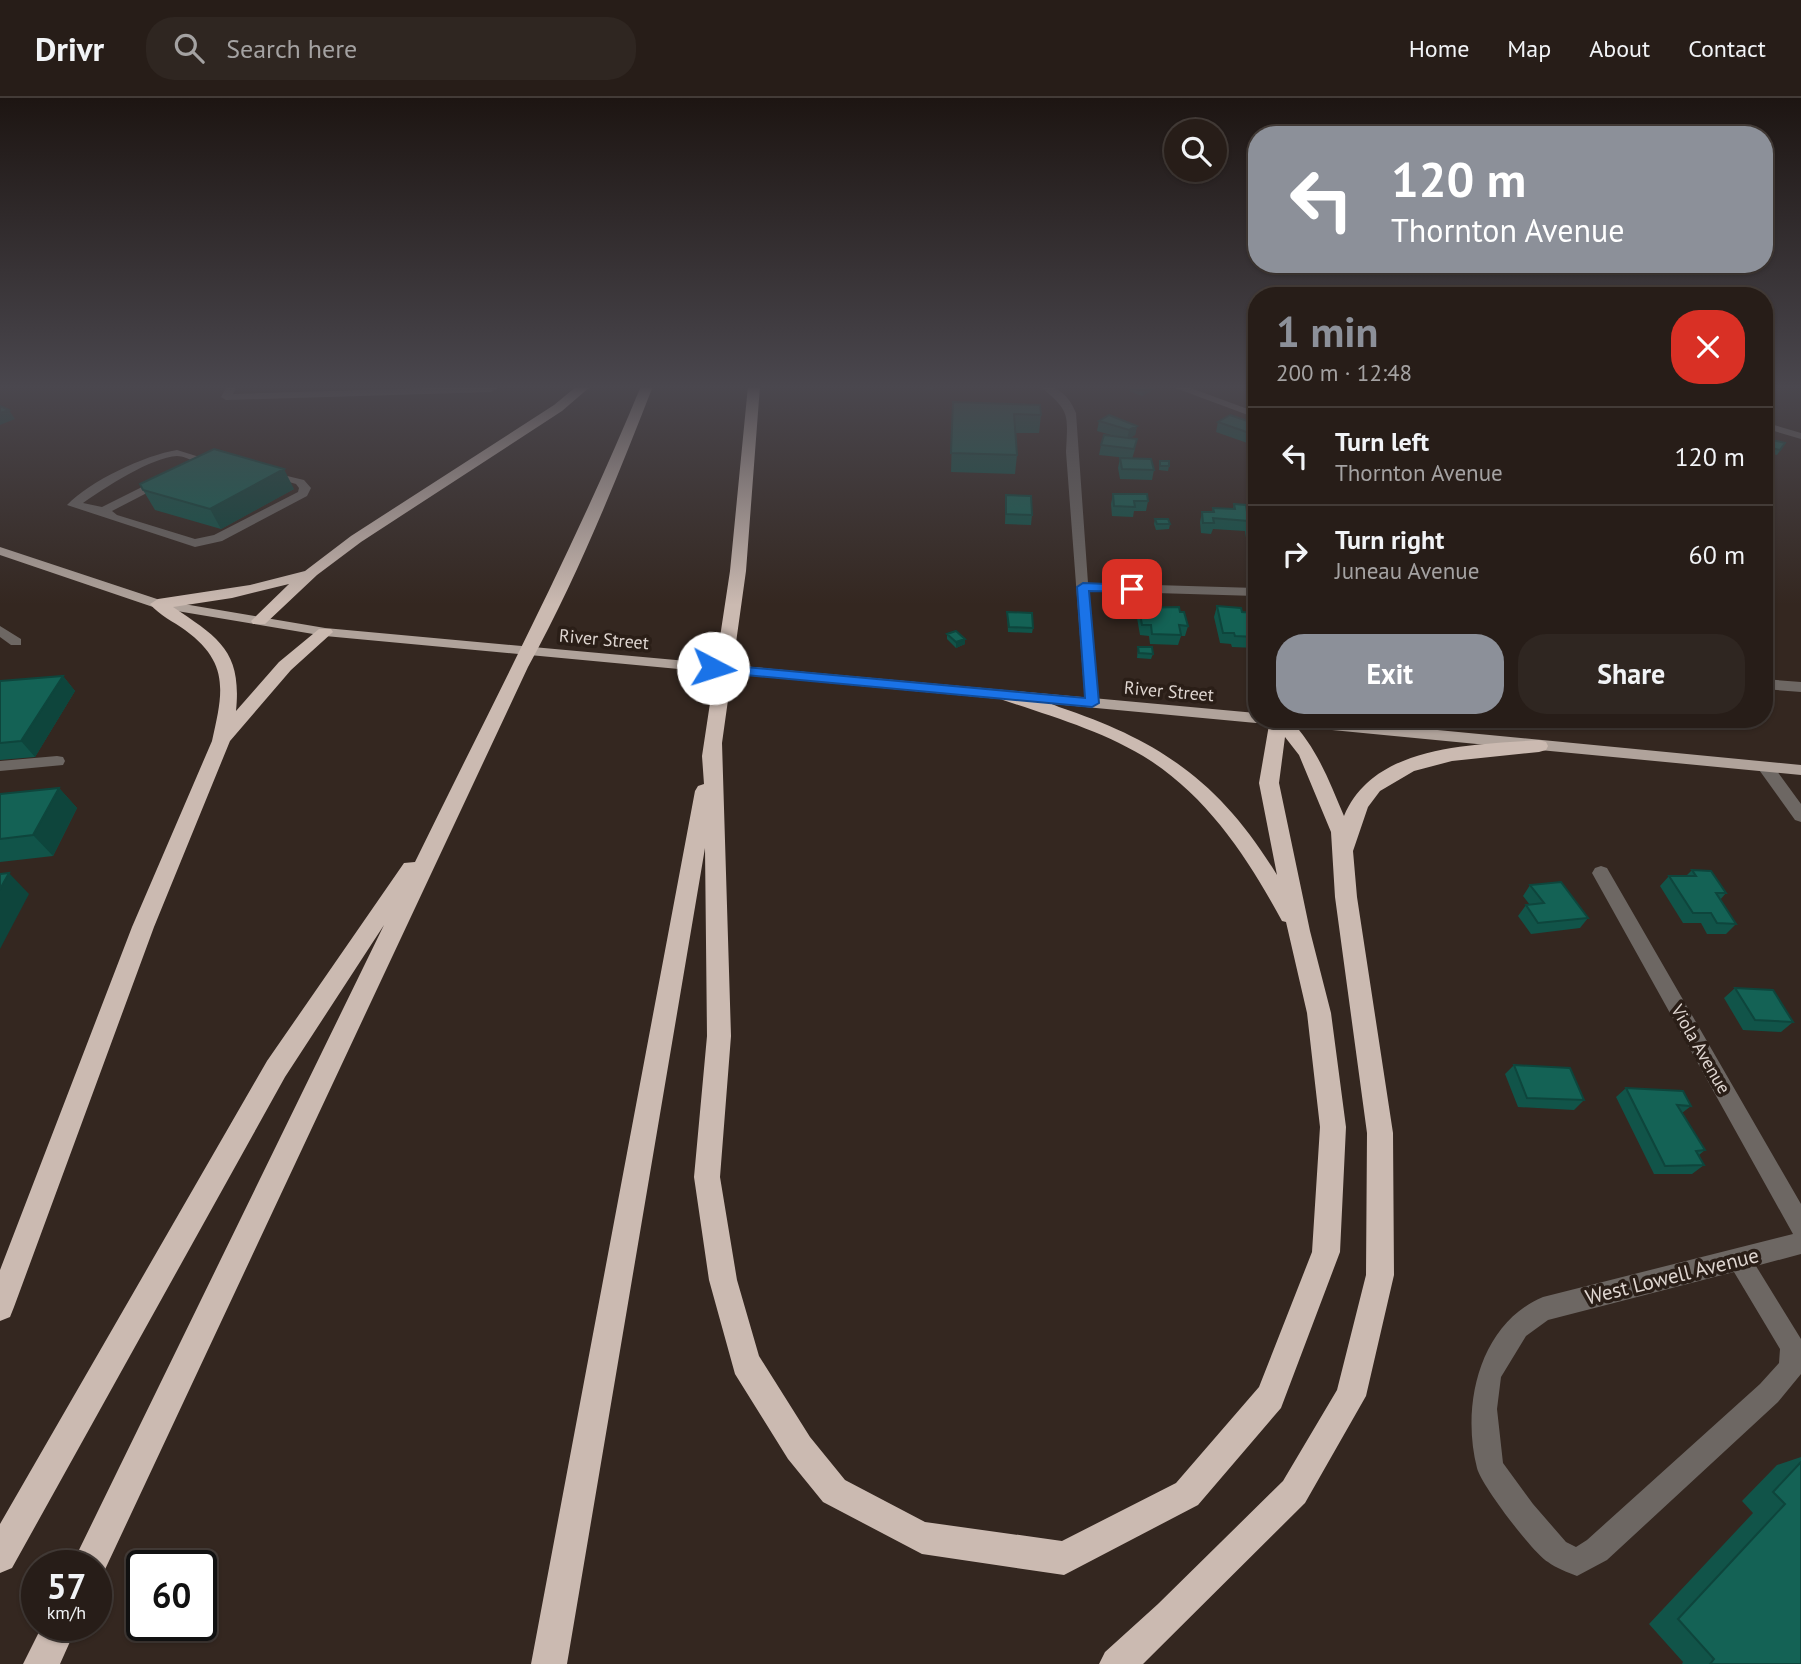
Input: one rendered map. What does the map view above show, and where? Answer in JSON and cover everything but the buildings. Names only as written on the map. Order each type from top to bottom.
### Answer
[{"type":"highway","points":[[259,621],[312,572],[356,539],[479,459]]},
{"type":"highway","points":[[97,1550],[451,808],[535,639],[618,459]]},
{"type":"highway","points":[[549,1664],[713,743],[738,571],[748,459]]},
{"type":"highway","points":[[158,604],[227,595],[274,585],[312,572]]},
{"type":"highway","points":[[0,1307],[143,927],[221,741],[229,709],[231,681],[224,656],[198,631],[158,604]]},
{"type":"highway","points":[[221,741],[285,666],[325,632]]},
{"type":"highway","points":[[1009,696],[1083,721],[1175,769],[1222,813],[1262,864],[1299,931]]},
{"type":"highway","points":[[713,743],[719,1036],[707,1177],[723,1280],[746,1363],[799,1448],[834,1491],[922,1538],[1063,1558],[1187,1494],[1270,1397],[1326,1252],[1333,1127],[1319,1013],[1299,931],[1269,783],[1278,728]]},
{"type":"highway","points":[[1117,1664],[1170,1616],[1294,1492],[1351,1396],[1380,1275],[1380,1133],[1341,832],[1308,755],[1299,740],[1287,728]]},
{"type":"highway","points":[[1342,853],[1356,809],[1373,785],[1408,766],[1467,752],[1539,746]]},
{"type":"highway","points":[[0,1556],[276,1069],[451,808]]},
{"type":"highway","points":[[41,1664],[52,1641]]},
{"type":"main road","name":"River Street","points":[[0,551],[158,604],[325,632],[1248,717]]},
{"type":"main road","points":[[1359,728],[1801,770]]},
{"type":"street","points":[[155,459],[84,495],[73,505],[104,511],[113,518],[195,543],[218,538],[303,494],[305,488],[300,482],[251,467]]},
{"type":"street","points":[[104,511],[209,461],[201,459]]},
{"type":"street","points":[[1072,459],[1092,703]]},
{"type":"street","points":[[1083,587],[1248,593]]},
{"type":"street","points":[[0,630],[16,642]]},
{"type":"street","points":[[1773,685],[1801,687]]},
{"type":"street","points":[[0,766],[57,761]]},
{"type":"street","points":[[1765,767],[1801,816]]},
{"type":"street","name":"Viola Avenue","points":[[1601,873],[1801,1226]]},
{"type":"street","name":"West Lowell Avenue","points":[[1739,1259],[1792,1346],[1791,1368],[1769,1393],[1597,1550],[1577,1562],[1556,1552],[1523,1514],[1490,1468],[1484,1409],[1489,1374],[1517,1327],[1543,1309],[1801,1243]]},
{"type":"route","points":[[713,668],[1092,703],[1083,587],[1132,589]]}]
